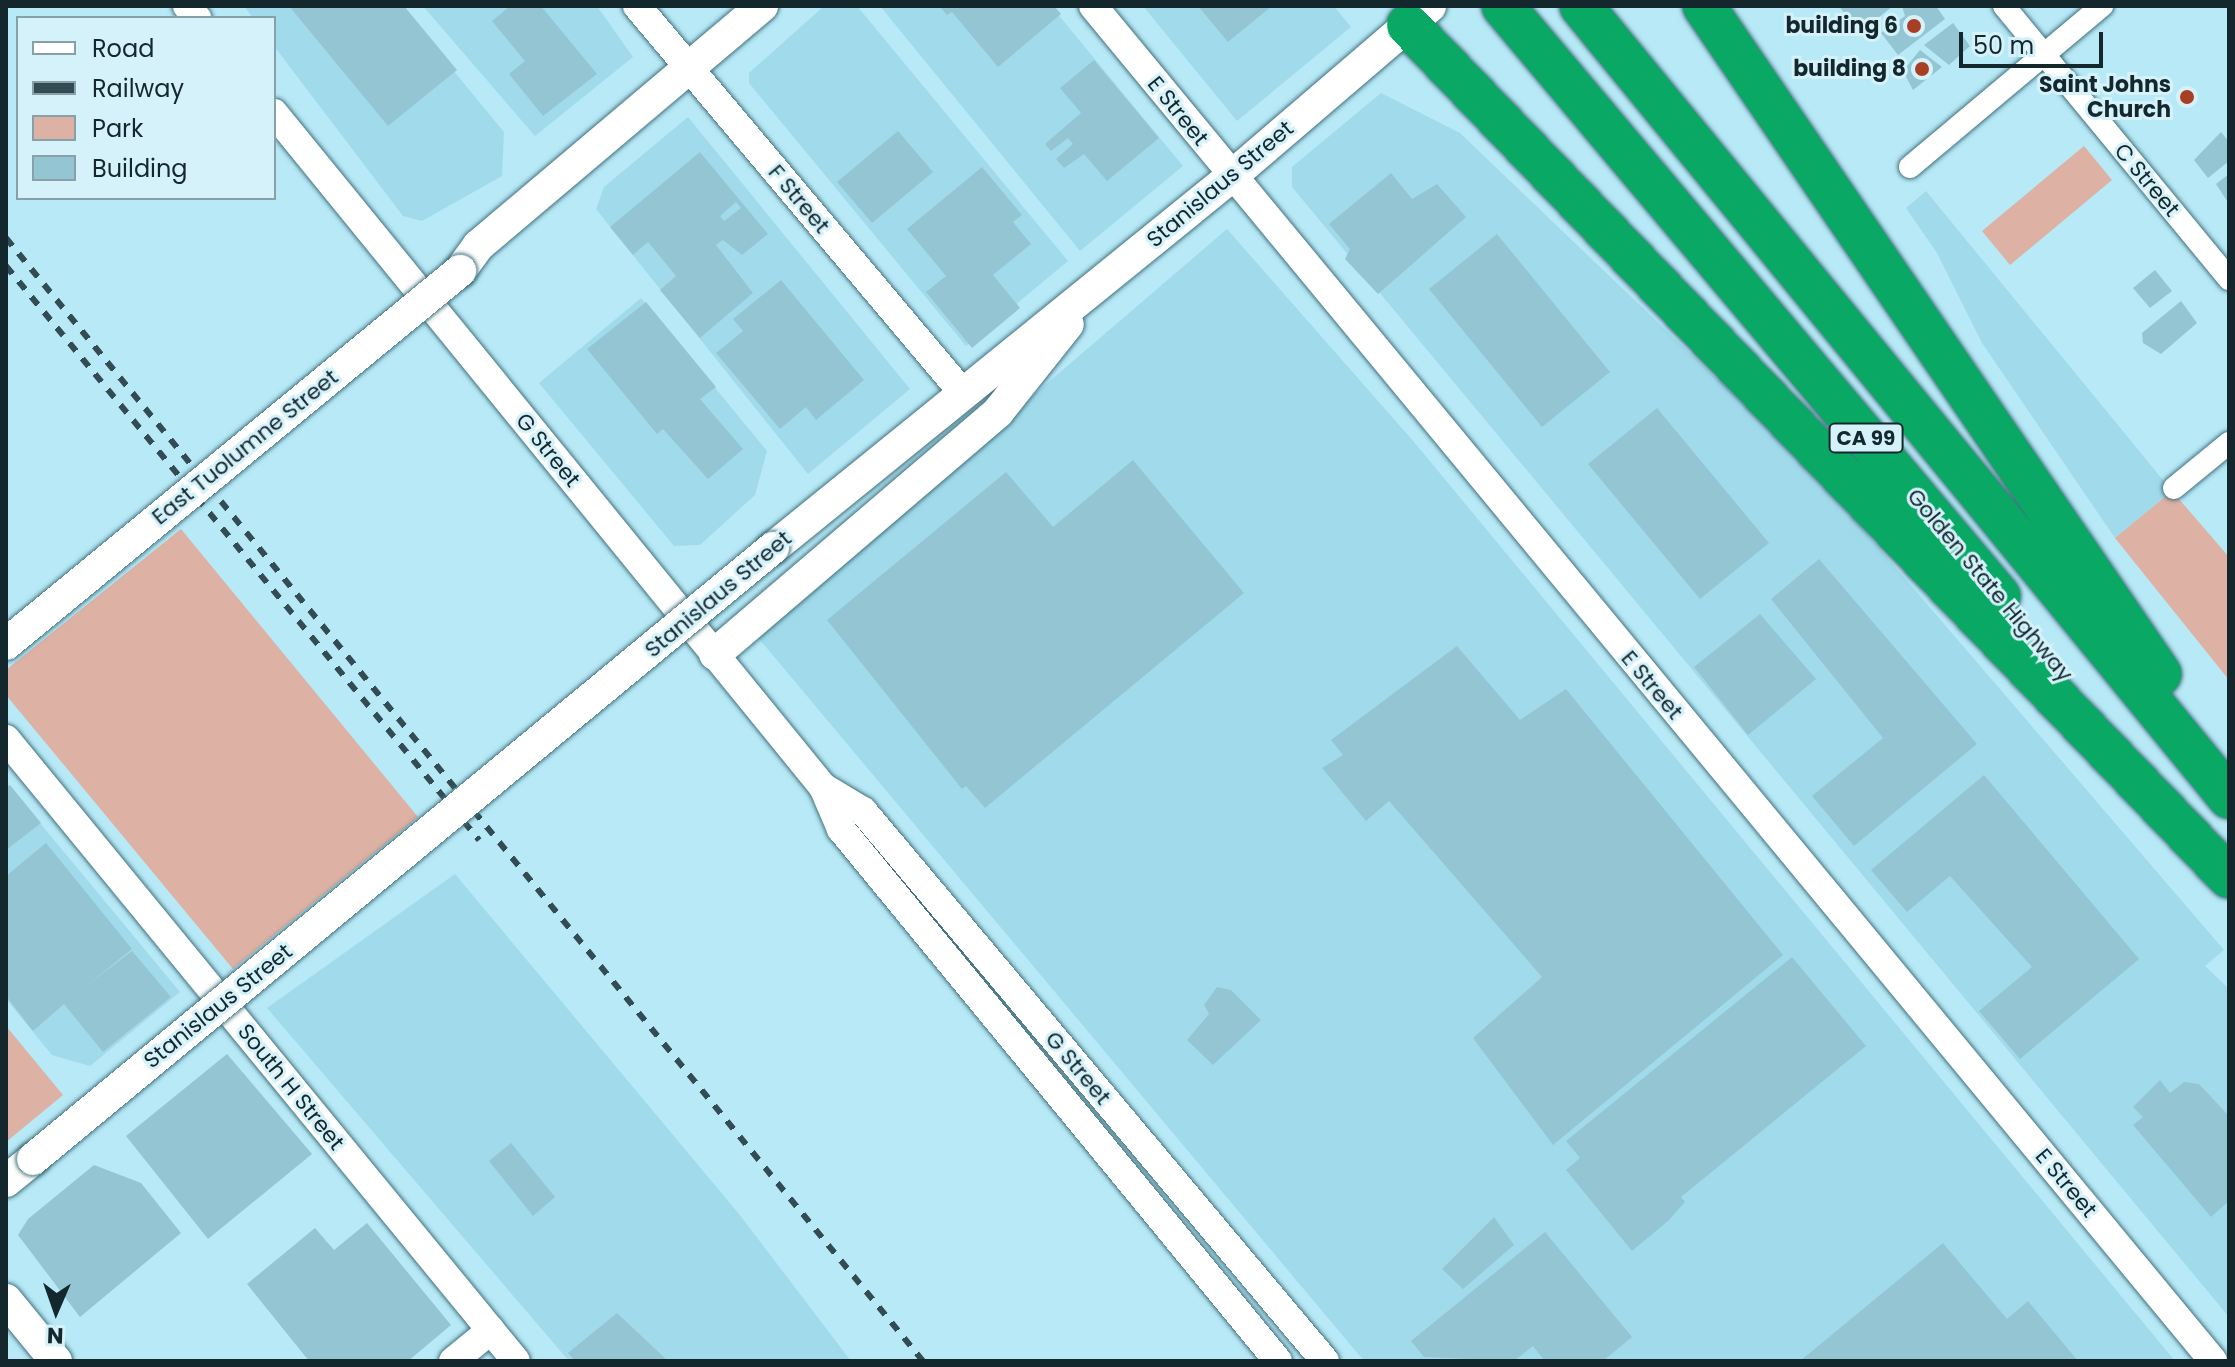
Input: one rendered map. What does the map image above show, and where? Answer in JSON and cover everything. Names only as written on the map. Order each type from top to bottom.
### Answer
[{"type":"highway","name":"Golden State Highway","points":[[1503,6],[2229,869]]},
{"type":"highway","name":"CA 99","points":[[1581,6],[2229,797]]},
{"type":"highway","points":[[1704,6],[2229,774]]},
{"type":"highway","points":[[1421,13],[2229,877]]},
{"type":"main road","name":"East Tuolumne Street","points":[[6,644],[762,6]]},
{"type":"main road","name":"Stanislaus Street","points":[[6,1181],[962,392],[1232,176],[1421,13]]},
{"type":"main road","name":"East Tuolumne Street","points":[[6,623],[463,258]]},
{"type":"main road","points":[[715,654],[998,412],[1099,285]]},
{"type":"main road","points":[[6,1300],[56,1361]]},
{"type":"street","name":"F Street","points":[[637,6],[962,392]]},
{"type":"street","name":"E Street","points":[[1093,6],[2213,1361]]},
{"type":"street","name":"C Street","points":[[2004,6],[2229,279]]},
{"type":"street","points":[[1910,167],[2102,6]]},
{"type":"street","name":"G Street","points":[[276,115],[823,787],[841,829],[1278,1361]]},
{"type":"street","points":[[2174,488],[2229,443]]},
{"type":"street","name":"South H Street","points":[[6,739],[516,1361]]},
{"type":"street","name":"G Street","points":[[823,787],[863,811],[1325,1361]]},
{"type":"street","points":[[453,1361],[491,1330]]},
{"type":"shaded area","points":[[244,6],[400,6],[504,132],[502,176],[422,221],[403,216],[276,49],[276,16],[252,16]]},
{"type":"shaded area","points":[[423,6],[597,6],[633,57],[535,136]]},
{"type":"shaded area","points":[[824,6],[857,6],[1068,261],[966,346],[749,83],[749,73]]},
{"type":"shaded area","points":[[880,6],[1051,6],[1183,166],[1080,251]]},
{"type":"shaded area","points":[[1143,6],[1334,6],[1351,27],[1237,121]]},
{"type":"shaded area","points":[[1381,93],[1460,133],[1811,469],[2224,950],[2205,966],[2229,989],[2229,1317],[1292,187],[1292,167]]},
{"type":"shaded area","points":[[688,117],[910,389],[808,474],[596,209],[604,187]]},
{"type":"shaded area","points":[[1926,191],[2172,491],[2115,538],[1982,343],[1937,253],[1906,208]]},
{"type":"shaded area","points":[[1227,229],[1414,442],[2175,1361],[1364,1361],[755,634]]},
{"type":"shaded area","points":[[641,298],[767,451],[755,495],[700,545],[674,546],[539,383]]},
{"type":"shaded area","points":[[6,782],[180,992],[90,1066],[52,1055],[6,999]]},
{"type":"shaded area","points":[[455,874],[739,1214],[851,1361],[569,1361],[267,1008]]},
{"type":"green space","points":[[2084,146],[2112,180],[2010,265],[1982,231]]},
{"type":"green space","points":[[2172,491],[2229,557],[2229,680],[2115,538]]},
{"type":"green space","points":[[181,529],[418,817],[233,969],[6,695],[6,670]]},
{"type":"green space","points":[[6,1026],[63,1095],[6,1142]]},
{"type":"building","points":[[289,6],[404,6],[457,70],[388,126]]},
{"type":"building","points":[[510,6],[541,6],[597,74],[543,116],[509,74],[525,61],[492,21]]},
{"type":"building","points":[[939,6],[1054,6],[1061,14],[998,67],[952,12],[947,15]]},
{"type":"building","points":[[1198,6],[1272,6],[1228,42]]},
{"type":"building","points":[[1839,6],[1893,6],[1859,33]]},
{"type":"building","name":"building 6","points":[[1902,6],[1936,6],[1945,19],[1898,55],[1881,33],[1905,16]]},
{"type":"building","points":[[1953,23],[1970,46],[1949,65],[1924,45]]},
{"type":"building","name":"building 8","points":[[1920,50],[1942,67],[1913,90],[1903,71]]},
{"type":"building","points":[[1094,60],[1159,138],[1107,181],[1084,154],[1064,168],[1056,159],[1073,144],[1068,138],[1051,151],[1045,144],[1081,113],[1060,88]]},
{"type":"building","points":[[898,131],[933,172],[872,223],[837,182]]},
{"type":"building","points":[[2221,132],[2229,142],[2229,161],[2208,178],[2194,160]]},
{"type":"building","points":[[700,152],[768,234],[742,255],[723,240],[716,245],[753,293],[700,338],[660,290],[676,276],[648,242],[633,255],[610,227]],"holes":[[[736,202],[741,208],[724,221],[720,216]]]},
{"type":"building","points":[[982,167],[1022,215],[1013,222],[1031,244],[993,275],[1020,308],[972,348],[926,292],[946,276],[907,229]]},
{"type":"building","points":[[1391,173],[1412,199],[1437,184],[1466,217],[1378,294],[1345,259],[1350,249],[1329,224]]},
{"type":"building","points":[[2229,174],[2229,204],[2216,184]]},
{"type":"building","points":[[1497,234],[1610,372],[1542,427],[1429,289]]},
{"type":"building","points":[[2155,270],[2172,291],[2150,308],[2133,288]]},
{"type":"building","points":[[781,280],[864,380],[816,420],[806,407],[780,429],[716,353],[743,331],[733,319]]},
{"type":"building","points":[[2181,301],[2197,323],[2161,354],[2143,343],[2142,333]]},
{"type":"building","points":[[646,302],[716,387],[700,399],[743,449],[708,479],[663,429],[657,434],[587,349]]},
{"type":"building","points":[[1657,408],[1769,543],[1700,599],[1588,464]]},
{"type":"building","points":[[1133,460],[1244,593],[985,808],[966,786],[962,789],[827,620],[1006,472],[1053,527]]},
{"type":"building","points":[[1819,559],[1977,744],[1854,846],[1812,796],[1883,738],[1771,599]]},
{"type":"building","points":[[1760,614],[1816,679],[1748,735],[1694,667]]},
{"type":"building","points":[[1457,646],[1520,720],[1566,689],[1783,955],[1553,1145],[1473,1038],[1542,977],[1389,801],[1366,821],[1322,768],[1343,755],[1331,740]]},
{"type":"building","points":[[1984,775],[2139,959],[2020,1059],[1979,1011],[2032,967],[1950,876],[1907,912],[1871,870]]},
{"type":"building","points":[[10,785],[41,823],[6,850],[6,788]]},
{"type":"building","points":[[46,843],[132,949],[86,986],[132,951],[171,997],[103,1052],[64,1004],[33,1031],[6,996],[6,876]]},
{"type":"building","points":[[1792,957],[1866,1046],[1681,1197],[1685,1202],[1668,1221],[1632,1251],[1566,1170],[1580,1158],[1566,1141]]},
{"type":"building","points":[[1217,987],[1231,990],[1261,1020],[1213,1065],[1187,1040],[1209,1014],[1204,1005]]},
{"type":"building","points":[[227,1054],[312,1154],[208,1239],[126,1136]]},
{"type":"building","points":[[2160,1080],[2170,1093],[2184,1082],[2199,1084],[2229,1116],[2229,1201],[2211,1217],[2133,1125],[2143,1117],[2133,1107]]},
{"type":"building","points":[[511,1143],[555,1197],[533,1216],[489,1161]]},
{"type":"building","points":[[94,1165],[141,1183],[181,1233],[80,1317],[18,1235],[28,1219]]},
{"type":"building","points":[[1494,1217],[1514,1245],[1463,1289],[1442,1269]]},
{"type":"building","points":[[367,1223],[451,1325],[408,1361],[309,1361],[247,1284],[315,1228],[334,1250]]},
{"type":"building","points":[[1545,1232],[1632,1337],[1603,1361],[1545,1361],[1533,1346],[1514,1361],[1424,1357],[1411,1341]]},
{"type":"building","points":[[1943,1243],[2007,1319],[2028,1301],[2078,1361],[1800,1361]]},
{"type":"building","points":[[617,1313],[668,1361],[575,1361],[568,1353]]},
{"type":"railway","points":[[6,238],[923,1361]]},
{"type":"railway","points":[[6,266],[479,840]]},
{"type":"place","name":"building 6","points":[[1914,26]]},
{"type":"place","name":"building 8","points":[[1922,69]]},
{"type":"place","name":"Saint Johns Church","points":[[2187,97]]}]
